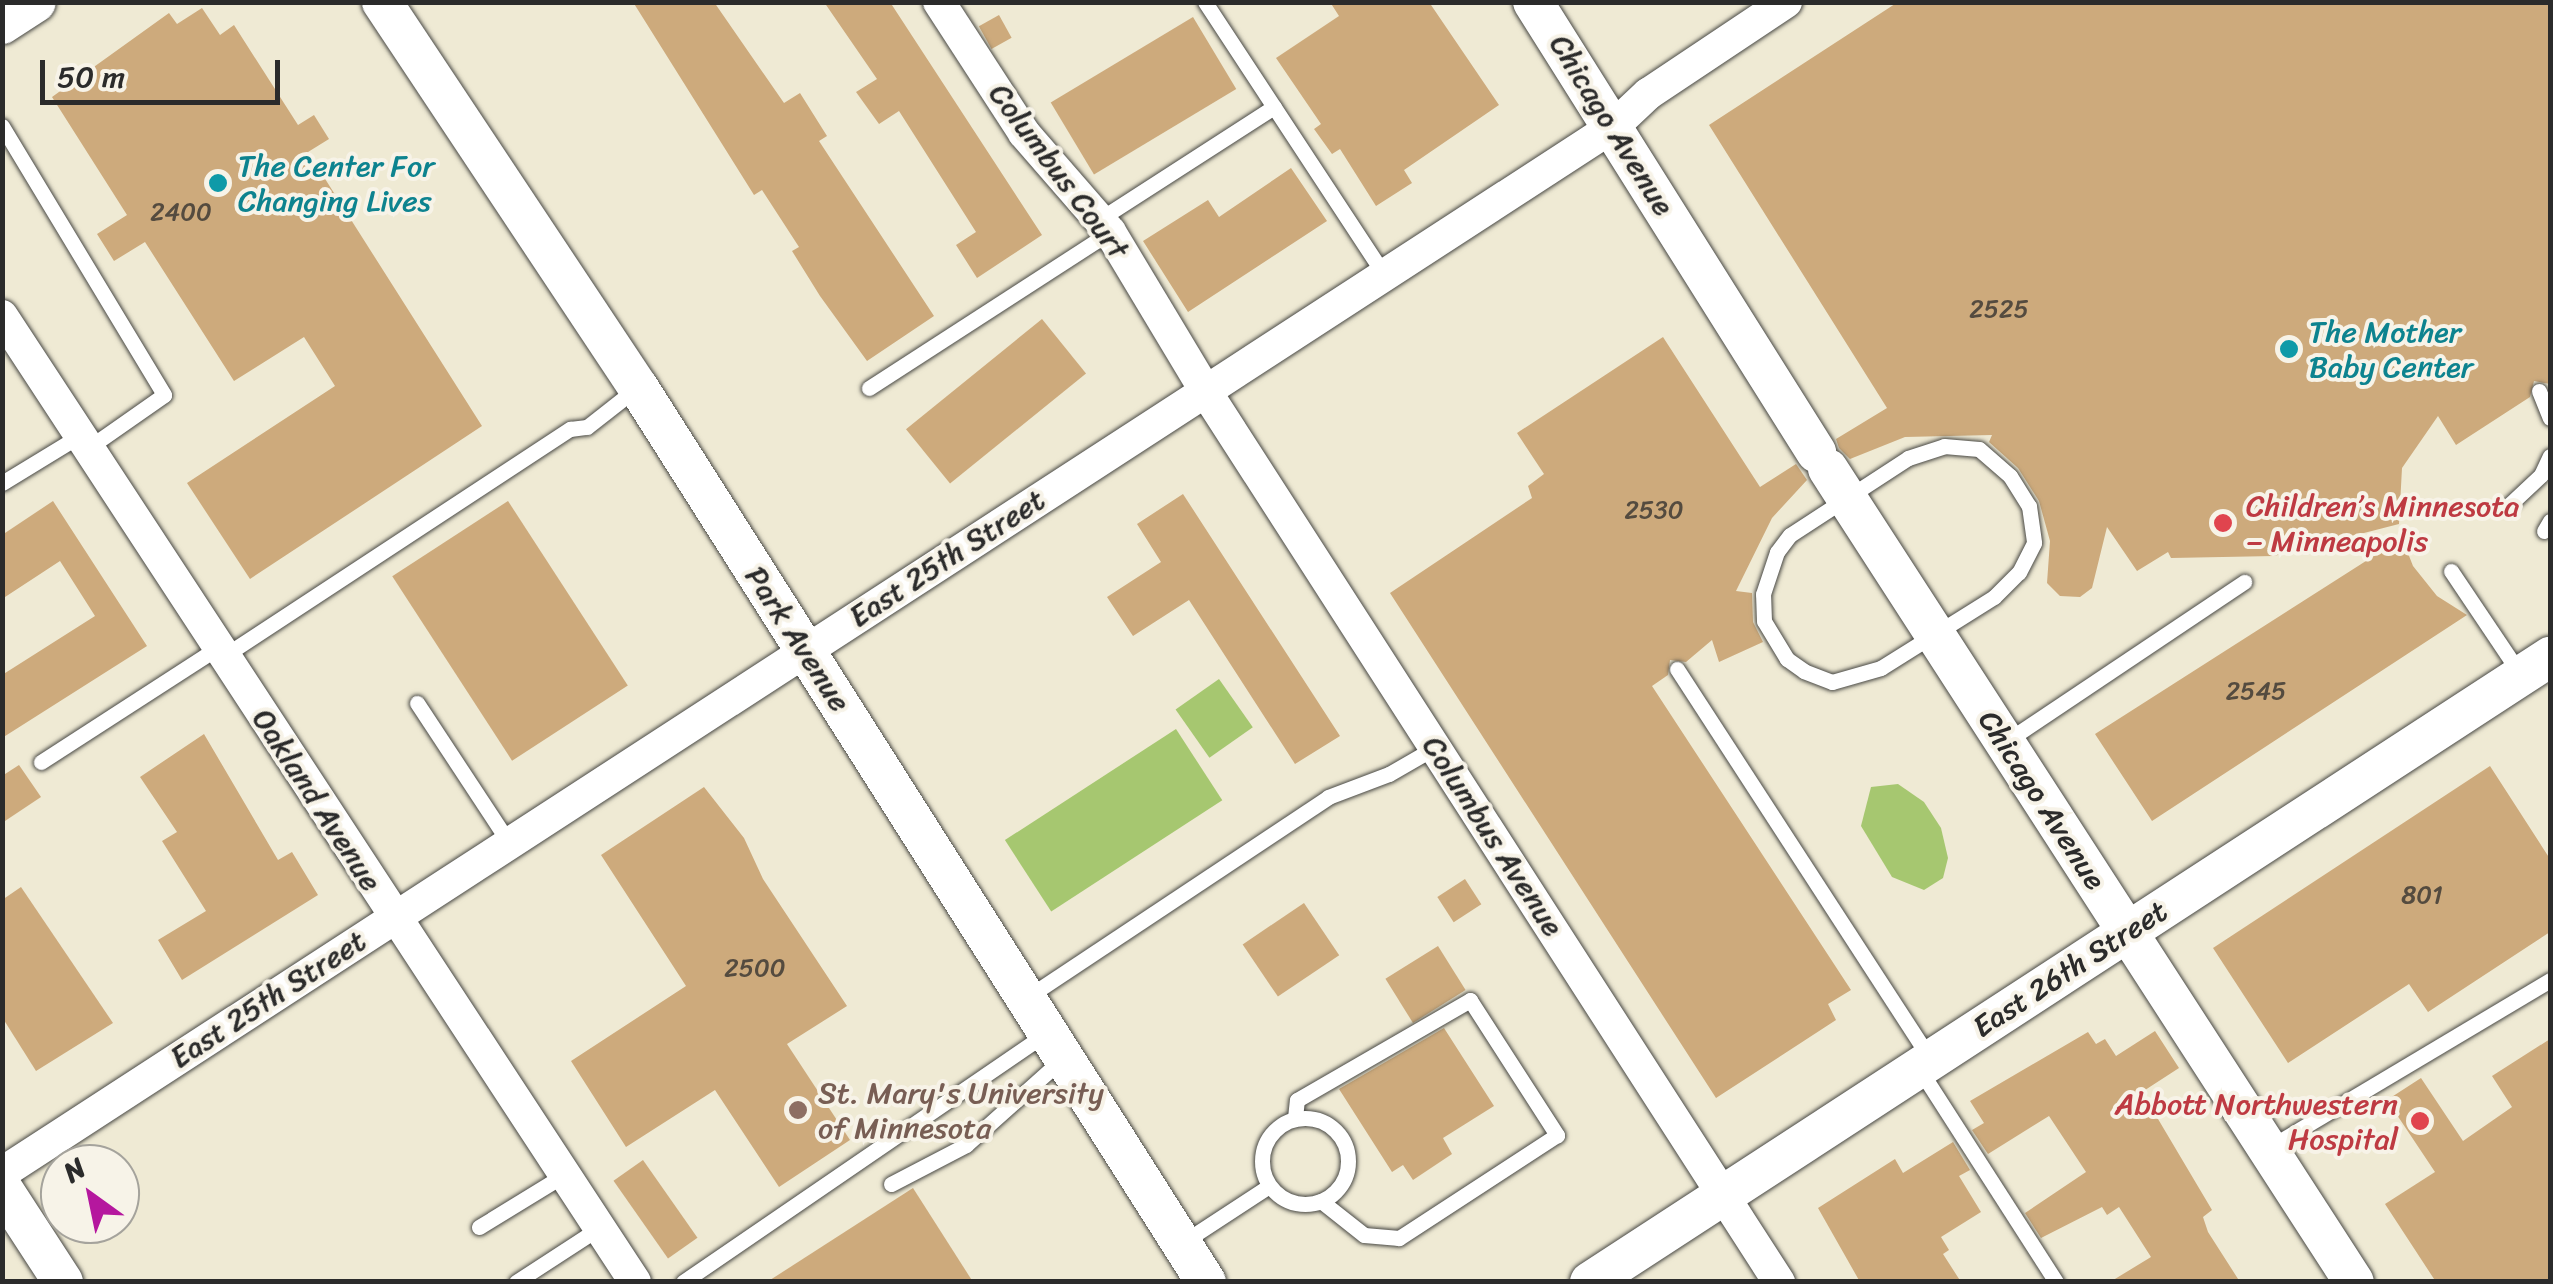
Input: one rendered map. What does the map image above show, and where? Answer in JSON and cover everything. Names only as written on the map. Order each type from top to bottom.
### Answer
[{"type":"street","points":[[2,24],[36,2]]},
{"type":"street","name":"Park Avenue","points":[[382,2],[638,387],[1206,1282]]},
{"type":"street","name":"Columbus Court","points":[[939,2],[1024,133],[1105,225],[1206,392]]},
{"type":"street","name":"Chicago Avenue","points":[[1534,2],[1830,473],[2354,1282]]},
{"type":"street","name":"East 25th Street","points":[[2,1172],[1614,126],[1648,94],[1786,2]]},
{"type":"street","name":"Oakland Avenue","points":[[2,316],[635,1282]]},
{"type":"street","name":"Columbus Avenue","points":[[1206,392],[1779,1282]]},
{"type":"street","name":"East 26th Street","points":[[1590,1282],[2127,932],[2541,669]]},
{"type":"street","points":[[2,1188],[63,1282]]},
{"type":"lane","points":[[1206,2],[1384,274]]},
{"type":"lane","points":[[869,388],[1274,107]]},
{"type":"lane","points":[[2,126],[164,395],[2,483]]},
{"type":"lane","points":[[41,762],[570,429],[587,427],[638,387]]},
{"type":"lane","points":[[2540,391],[2550,418]]},
{"type":"lane","points":[[1944,446],[1979,449],[2010,476],[2029,506],[2034,542],[2019,572],[1994,596],[1882,668],[1832,682],[1787,660],[1773,640],[1763,594],[1778,552],[1830,473],[1908,458],[1944,446]]},
{"type":"lane","points":[[2508,506],[2541,476],[2550,456]]},
{"type":"lane","points":[[2451,570],[2541,669]]},
{"type":"lane","points":[[2005,742],[2244,582]]},
{"type":"lane","points":[[1677,669],[2056,1282]]},
{"type":"lane","points":[[418,703],[508,842]]},
{"type":"lane","points":[[1026,998],[1328,797],[1389,774],[1436,746]]},
{"type":"lane","points":[[2269,1148],[2550,980]]},
{"type":"lane","points":[[1295,1118],[1323,1121],[1344,1141],[1343,1182],[1321,1201],[1293,1202],[1270,1186],[1264,1145],[1295,1118],[1297,1100],[1470,1000],[1557,1135],[1399,1238],[1364,1235],[1321,1201]]},
{"type":"lane","points":[[891,1184],[966,1145],[1056,1045]]},
{"type":"lane","points":[[683,1282],[1056,1045]]},
{"type":"lane","points":[[480,1227],[564,1175]]},
{"type":"lane","points":[[1182,1244],[1270,1186]]},
{"type":"lane","points":[[516,1282],[600,1228]]},
{"type":"green space","points":[[1219,679],[1253,727],[1209,758],[1176,709]]},
{"type":"green space","points":[[1176,729],[1222,800],[1051,911],[1005,840]]},
{"type":"green space","points":[[1898,784],[1924,802],[1941,828],[1948,858],[1943,878],[1924,890],[1892,877],[1861,826],[1871,787]]},
{"type":"building","points":[[633,2],[714,2],[784,103],[800,93],[827,136],[819,141],[934,316],[867,361],[792,251],[799,247],[762,190],[754,195]]},
{"type":"building","points":[[824,2],[890,2],[1042,235],[977,278],[956,245],[976,232],[899,111],[879,124],[856,92],[877,79]]},
{"type":"building","points":[[1330,2],[1429,2],[1499,105],[1404,170],[1412,183],[1376,206],[1340,149],[1332,154],[1314,129],[1321,124],[1276,58],[1339,16]]},
{"type":"building","name":"Children’s Minnesota – Minneapolis","points":[[1898,2],[2550,2],[2550,384],[2534,381],[2530,397],[2456,445],[2438,416],[2402,468],[2399,524],[2274,556],[2171,558],[2168,552],[2137,571],[2107,527],[2092,588],[2080,597],[2060,596],[2047,583],[2050,541],[2039,501],[2018,468],[1989,442],[1992,435],[1905,437],[1850,459],[1839,448],[1836,439],[1887,408],[1709,125]]},
{"type":"building","name":"The Center For Changing Lives","points":[[202,8],[220,35],[234,25],[298,125],[314,115],[329,139],[308,152],[482,426],[250,579],[187,483],[335,386],[304,337],[234,381],[145,242],[114,261],[97,234],[127,215],[52,97],[169,13],[177,24]]},
{"type":"building","points":[[999,15],[1012,38],[991,49],[979,26]]},
{"type":"building","points":[[1193,17],[1236,89],[1094,174],[1051,102]]},
{"type":"building","points":[[1291,168],[1327,221],[1188,312],[1143,241],[1208,200],[1219,217]]},
{"type":"building","points":[[1042,319],[1086,373],[950,484],[906,429]]},
{"type":"building","points":[[1663,337],[1760,487],[1796,464],[1807,480],[1772,518],[1736,591],[1752,593],[1753,622],[1763,642],[1719,662],[1712,640],[1686,662],[1670,660],[1668,675],[1652,686],[1851,990],[1828,1004],[1836,1020],[1716,1098],[1390,593],[1532,498],[1528,486],[1544,474],[1517,433]]},
{"type":"building","points":[[1183,494],[1340,736],[1295,764],[1189,600],[1133,636],[1107,597],[1161,562],[1137,524]]},
{"type":"building","points":[[53,501],[147,646],[2,738],[2,675],[95,616],[60,561],[2,599],[2,535]]},
{"type":"building","points":[[508,501],[628,686],[512,761],[392,576]]},
{"type":"building","points":[[2402,538],[2413,566],[2437,596],[2467,615],[2152,821],[2095,734]]},
{"type":"building","points":[[204,734],[278,860],[292,852],[318,895],[182,980],[158,940],[206,911],[162,841],[177,832],[140,777]]},
{"type":"building","points":[[19,765],[41,797],[2,823],[2,776]]},
{"type":"building","points":[[2490,766],[2550,859],[2550,932],[2428,1012],[2409,984],[2288,1063],[2213,948]]},
{"type":"building","points":[[704,787],[744,838],[763,879],[847,1006],[787,1044],[850,1140],[779,1187],[715,1090],[626,1147],[571,1061],[686,986],[601,855]]},
{"type":"building","points":[[1465,879],[1481,904],[1454,922],[1437,897]]},
{"type":"building","points":[[21,887],[113,1023],[36,1071],[2,1017],[2,900]]},
{"type":"building","points":[[1304,903],[1339,955],[1278,997],[1243,944]]},
{"type":"building","points":[[1438,946],[1466,990],[1413,1023],[1385,979]]},
{"type":"building","points":[[1444,1028],[1494,1106],[1443,1138],[1452,1154],[1413,1180],[1403,1165],[1392,1172],[1339,1089]]},
{"type":"building","points":[[2155,1031],[2179,1068],[2142,1092],[2212,1210],[2203,1217],[2208,1232],[2240,1282],[2110,1282],[2151,1257],[2119,1207],[2107,1215],[2102,1207],[2041,1238],[2025,1213],[2086,1172],[2049,1116],[1988,1154],[1972,1130],[1984,1123],[1970,1101],[2088,1032],[2096,1044],[2105,1039],[2116,1056]]},
{"type":"building","points":[[2550,1039],[2550,1282],[2436,1282],[2385,1204],[2435,1172],[2387,1100],[2421,1078],[2463,1141],[2512,1107],[2492,1076]]},
{"type":"building","points":[[1953,1142],[1970,1170],[1959,1176],[1981,1212],[1941,1237],[1949,1250],[1943,1254],[1961,1282],[1860,1282],[1818,1208],[1895,1159],[1903,1173]]},
{"type":"building","points":[[643,1160],[697,1238],[668,1258],[614,1181]]},
{"type":"building","points":[[913,1188],[973,1282],[767,1282]]},
{"type":"place","name":"The Center For Changing Lives","points":[[218,183]]},
{"type":"place","name":"The Mother Baby Center","points":[[2289,349]]},
{"type":"place","name":"Children’s Minnesota – Minneapolis","points":[[2223,523]]},
{"type":"place","name":"St. Mary's University of Minnesota","points":[[798,1110]]},
{"type":"place","name":"Abbott Northwestern Hospital","points":[[2420,1121]]}]
